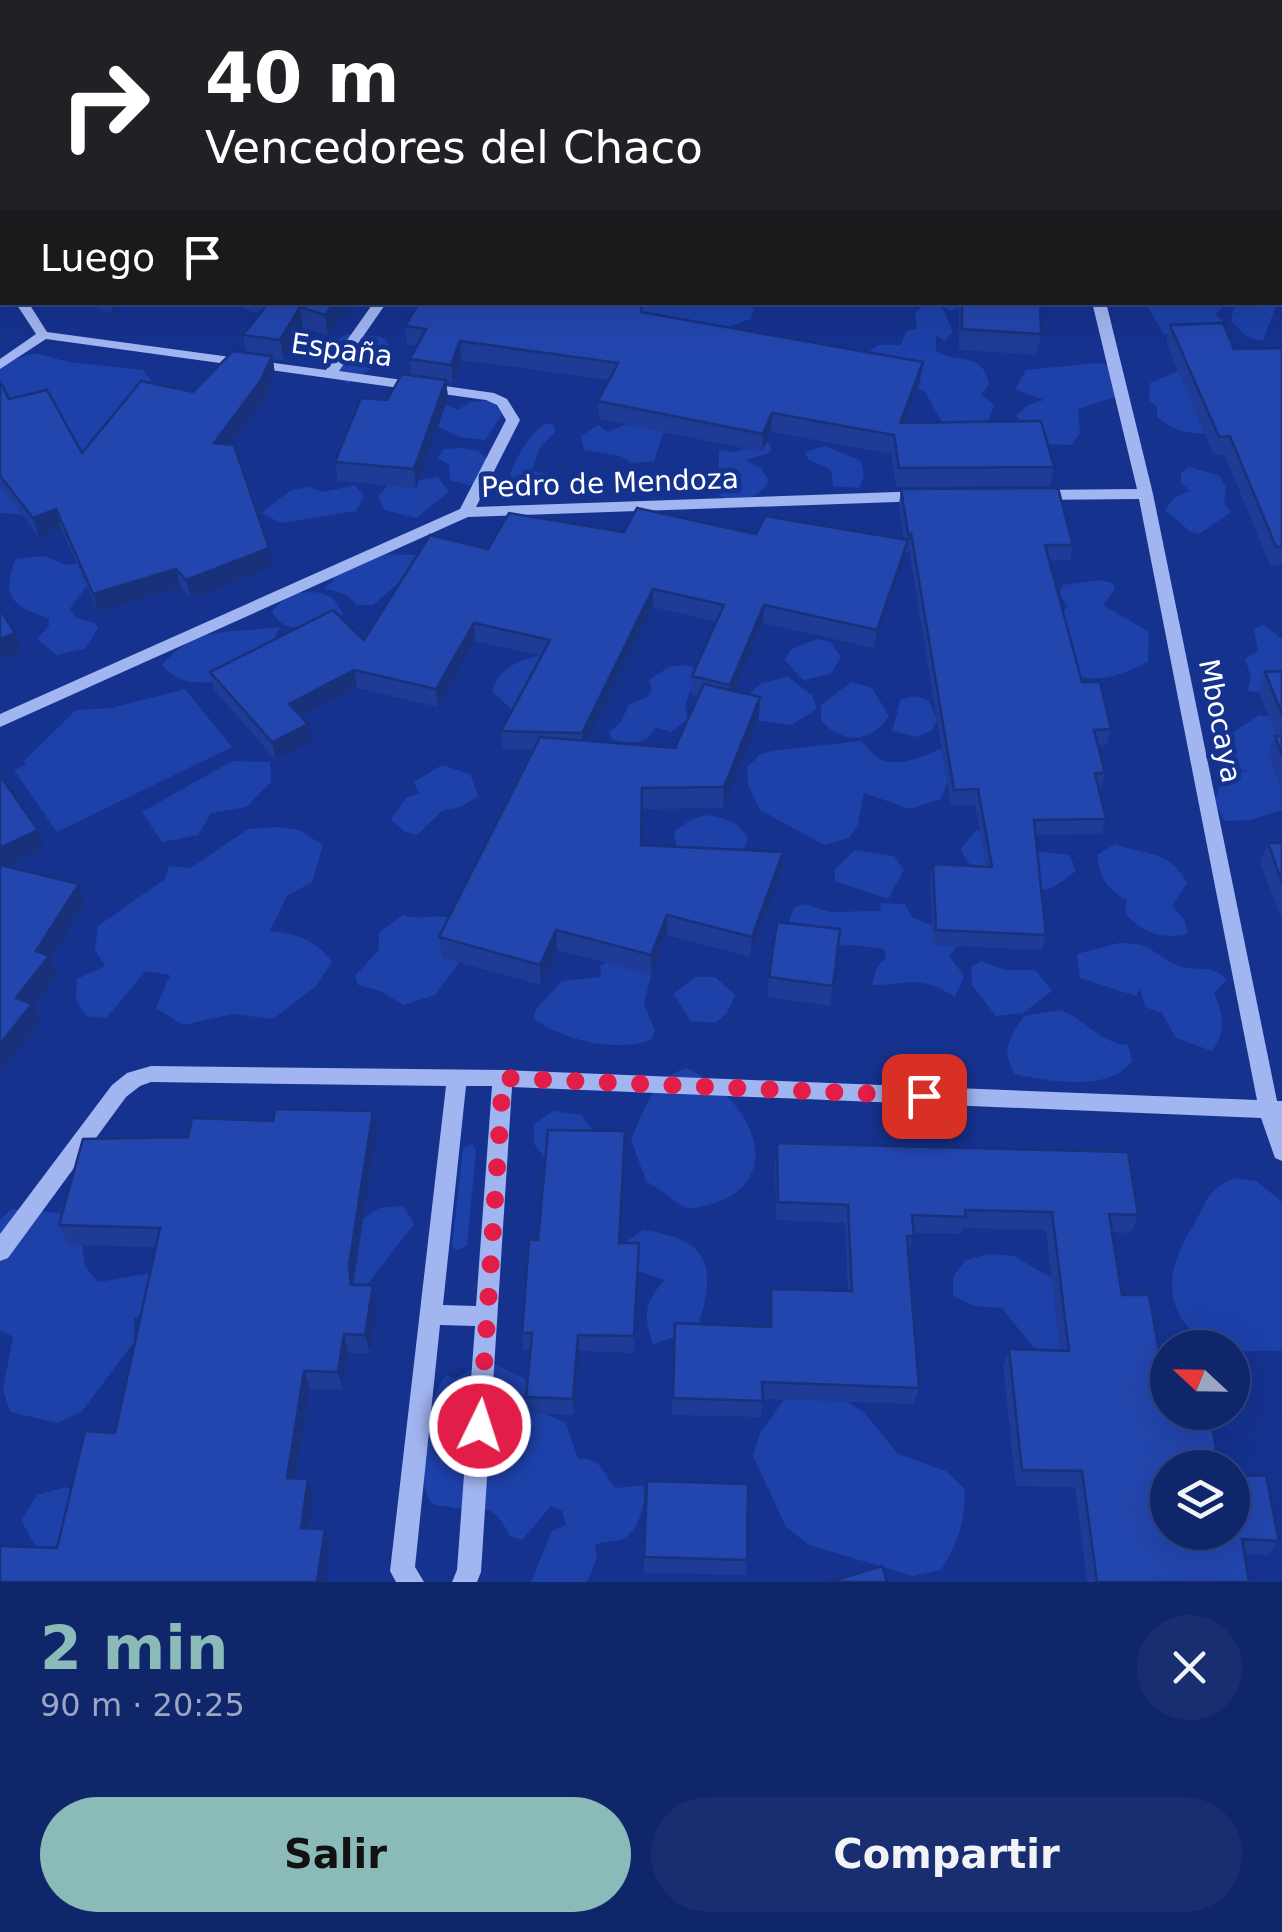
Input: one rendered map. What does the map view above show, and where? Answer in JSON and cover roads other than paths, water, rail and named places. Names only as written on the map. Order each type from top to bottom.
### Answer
[{"type":"street","points":[[0,366],[43,335],[23,305]]},
{"type":"street","points":[[330,374],[379,305]]},
{"type":"street","name":"Mbocaya","points":[[1100,305],[1146,494],[1282,1152]]},
{"type":"street","name":"España","points":[[43,335],[489,396],[502,402],[513,420],[466,512]]},
{"type":"street","points":[[1007,495],[1146,494]]},
{"type":"street","name":"Pedro de Mendoza","points":[[0,721],[466,512],[947,496]]},
{"type":"street","points":[[0,1252],[120,1091],[134,1079],[151,1074],[503,1078],[1276,1111]]},
{"type":"street","points":[[412,1582],[404,1578],[402,1570],[457,1077]]},
{"type":"street","points":[[464,1582],[469,1572],[503,1078]]},
{"type":"street","points":[[431,1315],[487,1316]]}]
